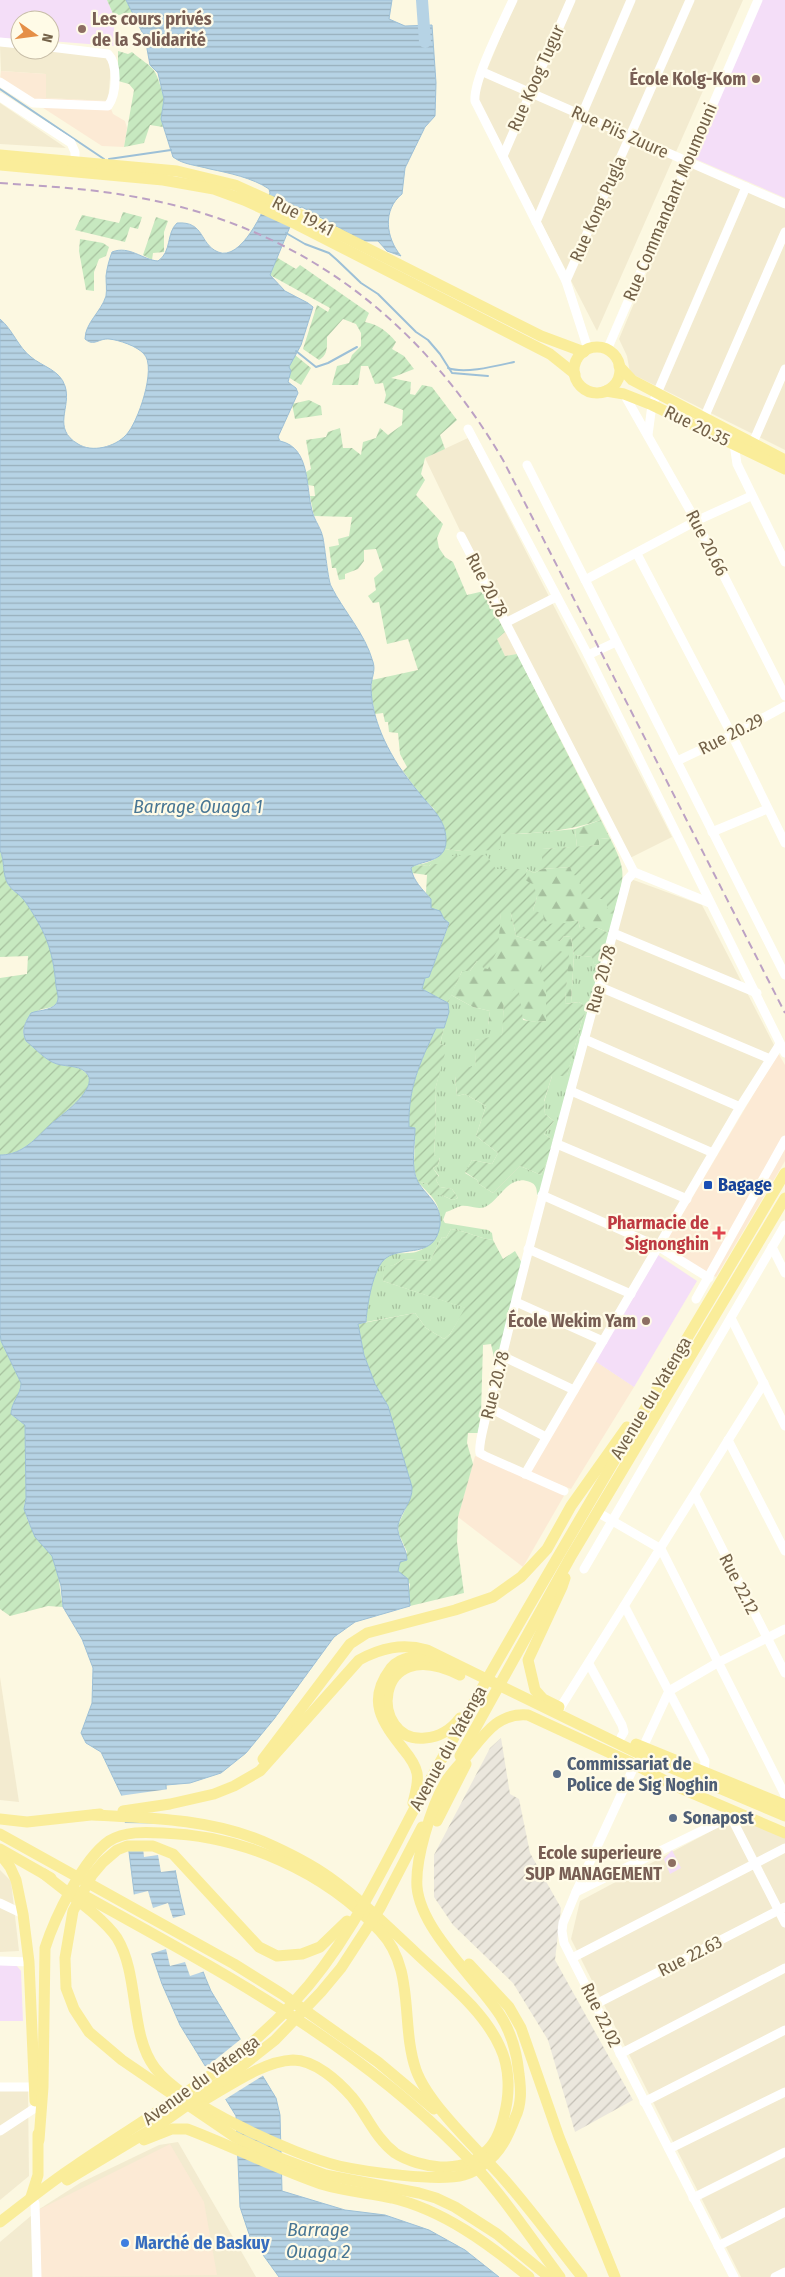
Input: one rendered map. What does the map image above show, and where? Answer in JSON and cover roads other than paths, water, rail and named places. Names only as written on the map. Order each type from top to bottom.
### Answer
[{"type":"main road","name":"Rue 19.41","points":[[0,155],[184,183],[264,202],[541,336],[586,351]]},
{"type":"main road","name":"Rue 19.41","points":[[0,165],[75,167]]},
{"type":"main road","name":"Rue 19.41","points":[[299,219],[550,354],[575,374]]},
{"type":"main road","points":[[598,348],[607,350],[615,357],[619,366],[616,382],[606,391],[600,393],[586,390],[581,386],[575,374],[576,362],[586,351],[598,348]]},
{"type":"main road","name":"Rue 20.35","points":[[619,366],[632,380],[704,418],[785,469]]},
{"type":"main road","name":"Rue 20.35","points":[[606,391],[624,394],[652,405],[734,444],[785,460]]},
{"type":"main road","name":"Avenue du Yatenga","points":[[251,2052],[323,1967],[369,1895],[409,1818],[478,1694],[785,1173]]},
{"type":"main road","name":"Avenue du Yatenga","points":[[0,2222],[162,2123],[215,2084],[251,2052],[301,2014],[341,1968],[380,1908],[445,1783],[570,1558],[785,1198]]},
{"type":"main road","points":[[234,1786],[267,1753],[350,1644],[367,1633],[455,1610],[492,1597],[521,1577],[547,1549],[571,1506],[609,1450],[659,1385]]},
{"type":"main road","points":[[570,1558],[562,1587],[528,1660],[535,1690],[543,1699],[621,1737],[785,1806]]},
{"type":"main road","points":[[124,1814],[214,1794],[234,1786],[260,1771],[359,1660],[374,1652],[396,1646],[415,1647],[448,1660],[469,1675],[646,1762],[785,1822]]},
{"type":"main road","points":[[409,1818],[418,1774],[411,1759],[386,1728],[378,1710],[380,1690],[385,1677],[393,1666],[412,1656],[427,1656],[448,1660]]},
{"type":"main road","points":[[478,1694],[456,1724],[442,1735],[420,1739],[406,1735],[393,1724],[387,1709],[387,1694],[391,1682],[398,1673],[411,1665],[426,1663],[469,1675],[648,1758],[785,1806]]},
{"type":"main road","points":[[207,2113],[234,2123],[281,2145],[339,2166],[445,2178],[493,2151],[509,2134],[518,2112],[521,2093],[512,2039],[501,2016],[432,1928],[422,1906],[417,1888],[419,1859],[427,1829],[445,1783],[478,1741],[505,1717],[516,1714],[528,1715],[634,1764],[735,1815],[785,1833]]},
{"type":"main road","points":[[419,1859],[478,1741]]},
{"type":"main road","points":[[0,1819],[27,1822],[124,1814],[169,1819],[206,1824],[259,1840],[300,1859],[349,1898],[452,1987],[481,2018],[500,2047],[508,2074],[508,2101],[493,2151]]},
{"type":"main road","points":[[0,1834],[201,1946],[282,1994],[378,2062],[465,2136]]},
{"type":"main road","points":[[32,2201],[38,2175],[38,2140],[43,2086],[45,1948],[87,1872],[110,1856],[126,1840],[173,1834],[218,1839],[256,1850],[294,1866],[349,1898]]},
{"type":"main road","points":[[126,1840],[153,1846],[173,1854],[259,1947],[277,1956],[302,1954],[320,1947],[339,1931],[369,1895]]},
{"type":"main road","points":[[0,1849],[274,2003],[372,2071],[457,2147],[508,2206],[560,2277]]},
{"type":"main road","points":[[0,1854],[10,1867],[16,1880],[23,1914],[29,1962],[38,2140]]},
{"type":"main road","points":[[44,1874],[104,1923],[116,1937],[127,1961],[146,2053],[176,2093]]},
{"type":"main road","points":[[68,1908],[64,1958],[66,1988],[74,2009],[89,2032],[122,2060],[207,2113],[234,2137],[282,2164],[324,2184],[392,2198],[425,2208],[447,2219],[529,2277]]},
{"type":"main road","points":[[383,1928],[403,1974],[410,2048],[417,2072],[427,2092],[518,2195],[582,2277]]},
{"type":"main road","points":[[432,1928],[481,1976],[509,2007],[521,2028],[562,2146],[615,2277]]},
{"type":"main road","points":[[215,2084],[261,2068],[294,2060],[310,2064],[331,2077],[352,2098],[376,2134],[396,2153],[412,2161],[460,2171]]},
{"type":"main road","name":"Avenue du Yatenga","points":[[0,2231],[73,2167],[215,2084]]},
{"type":"main road","points":[[117,2150],[172,2129],[187,2129],[238,2151],[282,2164],[436,2198],[455,2207],[497,2234],[548,2277]]},
{"type":"street","points":[[512,0],[482,72],[475,101],[566,281],[586,351]]},
{"type":"street","name":"Rue Koog Tugur","points":[[502,156],[571,0]]},
{"type":"street","points":[[536,222],[631,0]]},
{"type":"street","name":"Rue Kong Pugla","points":[[566,281],[690,0]]},
{"type":"street","name":"Rue Commandant Moumouni","points":[[607,350],[758,0]]},
{"type":"street","points":[[2,86],[33,103],[108,106],[114,90],[114,62],[108,54],[60,48]]},
{"type":"street","name":"Rue Piis Zuure","points":[[482,72],[785,204]]},
{"type":"street","points":[[0,97],[71,143],[75,152],[75,167]]},
{"type":"street","points":[[648,435],[652,405],[746,187]]},
{"type":"street","points":[[704,418],[785,232]]},
{"type":"street","points":[[751,448],[785,369]]},
{"type":"street","name":"Rue 20.66","points":[[624,394],[696,521],[785,696]]},
{"type":"street","points":[[468,429],[588,655],[710,903],[757,993],[785,1053]]},
{"type":"street","points":[[734,444],[737,464],[751,496],[785,562]]},
{"type":"street","points":[[527,466],[785,975]]},
{"type":"street","points":[[585,580],[696,521],[751,496]]},
{"type":"street","name":"Rue 20.78","points":[[461,536],[507,622],[634,872],[627,880],[600,987],[542,1195],[490,1408],[478,1446],[480,1453],[525,1474]]},
{"type":"street","points":[[637,554],[732,735],[785,843]]},
{"type":"street","points":[[507,622],[556,597]]},
{"type":"street","points":[[588,655],[616,642]]},
{"type":"street","name":"Rue 20.29","points":[[677,761],[732,735],[785,706]]},
{"type":"street","points":[[712,832],[767,809]]},
{"type":"street","points":[[774,822],[785,826]]},
{"type":"street","points":[[634,872],[710,903]]},
{"type":"street","points":[[613,934],[757,993]]},
{"type":"street","points":[[600,987],[770,1059]]},
{"type":"street","points":[[584,1039],[740,1106]]},
{"type":"street","points":[[564,1491],[525,1474],[740,1106],[780,1044]]},
{"type":"street","points":[[571,1090],[713,1153]]},
{"type":"street","points":[[696,1300],[785,1140]]},
{"type":"street","points":[[557,1144],[686,1199]]},
{"type":"street","points":[[542,1195],[658,1248],[709,1278]]},
{"type":"street","points":[[584,1569],[785,1225]]},
{"type":"street","points":[[772,1247],[785,1273]]},
{"type":"street","points":[[528,1249],[631,1294]]},
{"type":"street","points":[[516,1302],[603,1341]]},
{"type":"street","points":[[731,1318],[785,1426]]},
{"type":"street","points":[[502,1356],[574,1390]]},
{"type":"street","points":[[560,1708],[764,1383]]},
{"type":"street","points":[[490,1408],[546,1437]]},
{"type":"street","points":[[728,1440],[785,1551]]},
{"type":"street","name":"Rue 22.12","points":[[694,1495],[785,1674]]},
{"type":"street","points":[[597,1512],[661,1548],[717,1663],[785,1795],[785,1806]]},
{"type":"street","points":[[625,1607],[705,1761],[704,1772]]},
{"type":"street","points":[[669,1691],[717,1663],[785,1630]]},
{"type":"street","points":[[589,1664],[622,1725],[624,1732],[621,1737]]},
{"type":"street","name":"Rue 22.02","points":[[669,1691],[576,1892],[562,1931],[562,1939],[734,2277]]},
{"type":"street","points":[[576,1892],[735,1815],[755,1864],[782,1909],[785,1923]]},
{"type":"street","points":[[572,1958],[785,1848]]},
{"type":"street","points":[[0,1903],[23,1914]]},
{"type":"street","name":"Rue 22.63","points":[[596,2004],[782,1909]]},
{"type":"street","points":[[0,1961],[29,1962]]},
{"type":"street","points":[[620,2054],[785,1968]]},
{"type":"street","points":[[644,2102],[785,2030]]},
{"type":"street","points":[[0,2087],[35,2087]]},
{"type":"street","points":[[669,2149],[785,2092]]},
{"type":"street","points":[[0,2131],[35,2108]]},
{"type":"street","points":[[693,2198],[785,2152]]},
{"type":"street","points":[[32,2201],[37,2277]]},
{"type":"street","points":[[718,2246],[785,2212]]},
{"type":"street","points":[[775,2277],[785,2272]]},
{"type":"water","name":"Barrage Ouaga 1","points":[[126,0],[392,0],[389,19],[405,26],[432,25],[436,83],[435,116],[425,127],[405,168],[402,194],[391,208],[389,216],[389,233],[401,256],[387,251],[378,241],[364,241],[357,238],[302,207],[299,208],[294,217],[270,275],[285,291],[313,307],[301,345],[289,367],[291,371],[288,382],[296,388],[298,393],[278,437],[280,441],[290,445],[298,452],[302,461],[306,471],[313,514],[323,538],[331,586],[360,632],[373,662],[372,698],[376,718],[383,737],[398,765],[438,815],[444,826],[446,840],[445,848],[437,857],[411,868],[416,881],[431,899],[431,908],[440,911],[444,919],[449,923],[429,977],[425,978],[422,989],[448,1003],[449,1012],[444,1028],[436,1028],[420,1064],[413,1087],[409,1113],[409,1127],[415,1128],[414,1170],[418,1182],[439,1212],[440,1225],[437,1236],[432,1243],[418,1250],[393,1254],[381,1263],[374,1278],[366,1322],[358,1324],[364,1355],[375,1384],[388,1406],[412,1487],[411,1497],[398,1525],[407,1560],[400,1562],[398,1571],[408,1579],[410,1606],[355,1622],[334,1637],[274,1719],[246,1753],[221,1773],[190,1783],[166,1785],[170,1838],[179,1890],[201,1967],[211,1991],[276,2098],[280,2115],[282,2191],[345,2210],[385,2215],[429,2230],[465,2250],[499,2277],[279,2277],[250,2237],[240,2207],[236,2116],[180,2025],[162,1984],[135,1900],[122,1796],[101,1752],[86,1743],[81,1733],[92,1703],[93,1668],[82,1639],[63,1607],[61,1586],[52,1556],[35,1537],[24,1509],[26,1499],[25,1425],[11,1414],[21,1383],[1,1341],[0,1333],[0,1155],[17,1152],[32,1142],[79,1100],[88,1087],[89,1081],[88,1075],[82,1069],[53,1062],[26,1041],[24,1027],[31,1013],[47,1009],[56,1004],[58,995],[53,961],[47,940],[24,900],[8,884],[0,850],[0,319],[26,353],[55,372],[63,381],[66,394],[64,424],[70,438],[84,447],[90,448],[116,443],[131,429],[136,419],[144,395],[148,370],[144,354],[132,346],[109,339],[91,342],[85,339],[90,323],[106,296],[106,276],[112,252],[124,250],[158,261],[165,253],[174,227],[177,223],[186,223],[197,229],[212,248],[218,252],[227,253],[243,242],[251,232],[270,193],[269,189],[263,185],[248,179],[186,163],[173,157],[161,119],[164,99],[158,73],[150,65],[145,38]]},
{"type":"waterway","points":[[422,0],[425,42]]},
{"type":"waterway","points":[[0,89],[104,159]]},
{"type":"waterway","points":[[109,159],[171,150]]},
{"type":"waterway","points":[[286,233],[305,244],[329,253],[361,283],[378,294],[416,332],[428,340],[452,373],[488,376]]},
{"type":"waterway","points":[[296,351],[316,367],[328,363],[357,347]]},
{"type":"waterway","points":[[448,368],[472,370],[514,362]]},
{"type":"railway","points":[[0,183],[78,189],[124,195],[185,208],[242,227],[296,252],[345,283],[390,319],[431,361],[469,408],[503,460],[785,1013]]},
{"type":"place","name":"Les cours privés de la Solidarité","points":[[82,29]]},
{"type":"place","name":"École Kolg-Kom","points":[[756,79]]},
{"type":"place","name":"Bagage","points":[[708,1185]]},
{"type":"place","name":"Pharmacie de Signonghin","points":[[719,1233]]},
{"type":"place","name":"École Wekim Yam","points":[[646,1321]]},
{"type":"place","name":"Commissariat de Police de Sig Noghin","points":[[557,1774]]},
{"type":"place","name":"Sonapost","points":[[673,1818]]},
{"type":"place","name":"Ecole superieure SUP MANAGEMENT","points":[[672,1863]]},
{"type":"place","name":"Marché de Baskuy","points":[[125,2243]]},
{"type":"water label","name":"Barrage Ouaga 2","points":[[318,2240]]}]
